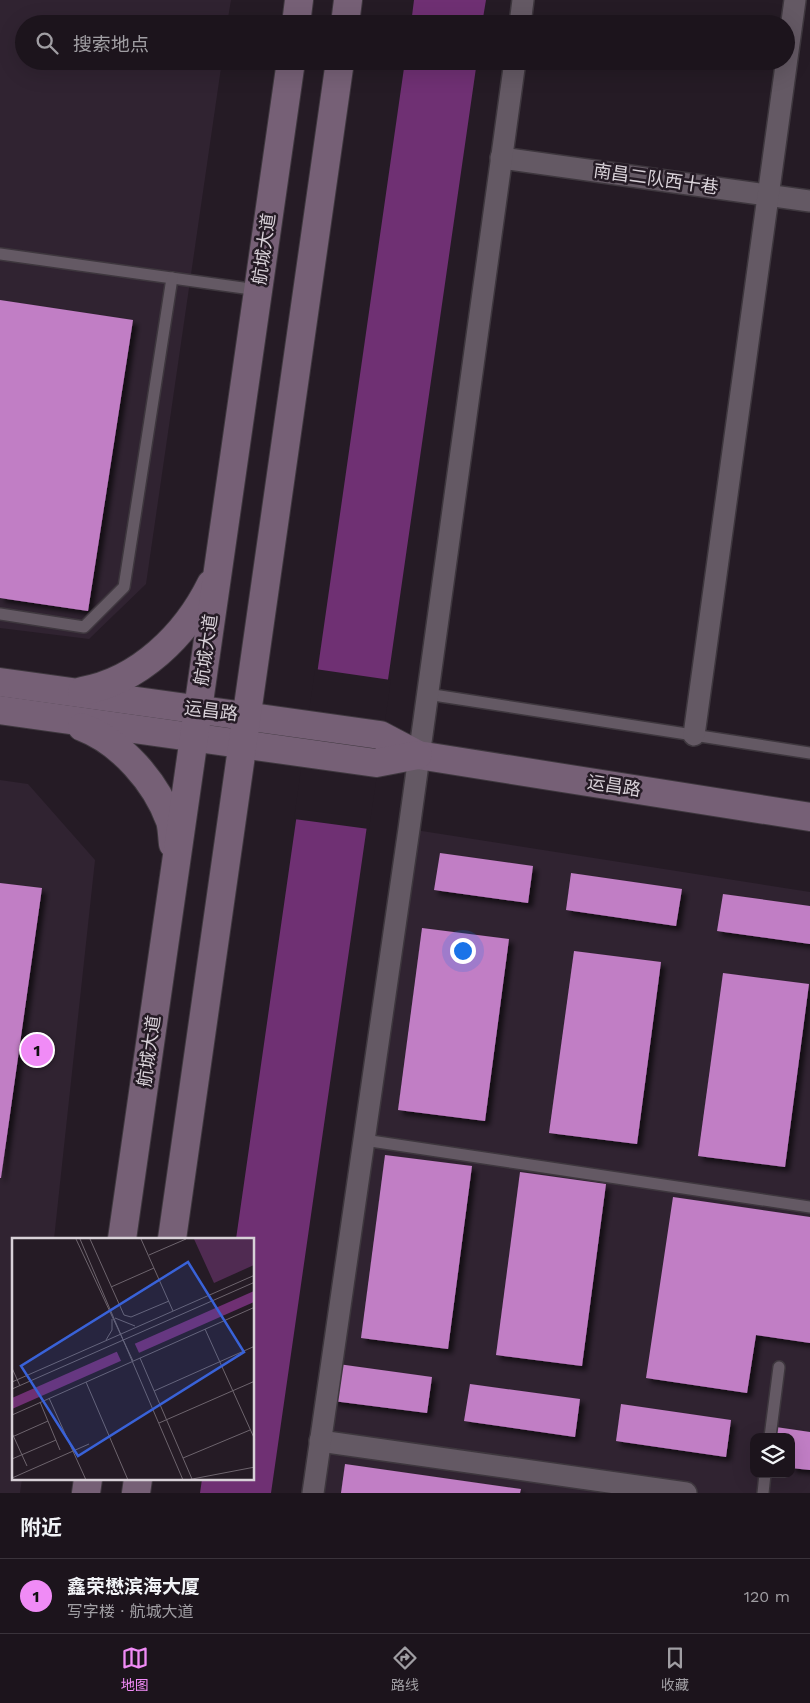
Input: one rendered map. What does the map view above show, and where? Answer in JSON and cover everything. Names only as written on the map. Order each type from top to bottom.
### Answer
[{"type":"main road","points":[[297,15],[299,0]]},
{"type":"main road","points":[[346,15],[348,0]]},
{"type":"main road","name":"航城大道","points":[[122,1238],[290,70]]},
{"type":"main road","points":[[172,1238],[339,70]]},
{"type":"main road","points":[[72,692],[101,687],[130,674],[154,657],[181,630],[202,602],[218,571]]},
{"type":"main road","name":"运昌路","points":[[0,682],[380,736],[418,755],[810,817]]},
{"type":"main road","name":"运昌路","points":[[0,710],[376,763],[418,755]]},
{"type":"main road","points":[[60,719],[88,729],[113,745],[135,765],[155,791],[170,822],[176,861]]},
{"type":"main road","points":[[86,1493],[88,1480]]},
{"type":"main road","points":[[136,1493],[138,1480]]},
{"type":"street","points":[[521,15],[523,0]]},
{"type":"street","points":[[793,15],[795,0]]},
{"type":"street","points":[[313,1493],[514,70]]},
{"type":"street","points":[[694,735],[786,70]]},
{"type":"street","name":"南昌二队西十巷","points":[[501,158],[810,201]]},
{"type":"street","points":[[320,1441],[686,1493]]},
{"type":"lane","points":[[0,254],[258,290]]},
{"type":"lane","points":[[0,614],[84,627],[124,587],[172,278]]},
{"type":"lane","points":[[427,694],[810,753]]},
{"type":"lane","points":[[364,1140],[810,1207]]},
{"type":"lane","points":[[771,1433],[779,1368]]},
{"type":"lane","points":[[763,1493],[765,1478]]},
{"type":"shaded area","points":[[0,0],[231,0],[228,15],[15,15],[15,70],[221,70],[146,584],[89,639],[0,628]]},
{"type":"shaded area","points":[[414,0],[486,0],[484,15],[412,15]]},
{"type":"shaded area","points":[[404,70],[476,70],[271,1493],[200,1493],[202,1480],[255,1480],[255,1238],[236,1238]]},
{"type":"shaded area","points":[[0,780],[28,784],[95,860],[54,1238],[12,1238],[12,1480],[22,1480],[20,1493],[0,1493]]},
{"type":"shaded area","points":[[409,829],[810,892],[810,1493],[313,1493]]},
{"type":"pier","points":[[315,669],[391,680],[369,829],[294,819]]},
{"type":"building","points":[[0,300],[133,320],[88,611],[0,598]]},
{"type":"building","points":[[440,853],[533,866],[528,903],[434,890]]},
{"type":"building","points":[[571,873],[682,889],[676,926],[566,910]]},
{"type":"building","points":[[0,883],[42,888],[1,1178],[0,1178]]},
{"type":"building","points":[[723,894],[810,906],[810,944],[717,931]]},
{"type":"building","points":[[422,928],[509,939],[485,1121],[398,1110]]},
{"type":"building","points":[[574,951],[661,962],[637,1144],[549,1133]]},
{"type":"building","points":[[723,973],[809,984],[785,1167],[698,1156]]},
{"type":"building","points":[[385,1155],[472,1166],[448,1349],[361,1338]]},
{"type":"building","points":[[520,1172],[606,1184],[582,1366],[496,1355]]},
{"type":"building","points":[[673,1197],[810,1217],[810,1343],[756,1335],[747,1393],[646,1378]]},
{"type":"building","points":[[338,1364],[432,1377],[427,1413],[333,1401]]},
{"type":"building","points":[[470,1384],[580,1399],[575,1437],[464,1421]]},
{"type":"building","points":[[621,1404],[731,1420],[726,1457],[616,1441]]},
{"type":"building","points":[[769,1426],[810,1432],[810,1470],[795,1468],[795,1433],[768,1433]]},
{"type":"building","points":[[345,1464],[521,1489],[520,1493],[341,1493]]},
{"type":"place","name":"鑫荣懋滨海大厦","points":[[37,1050]]}]
